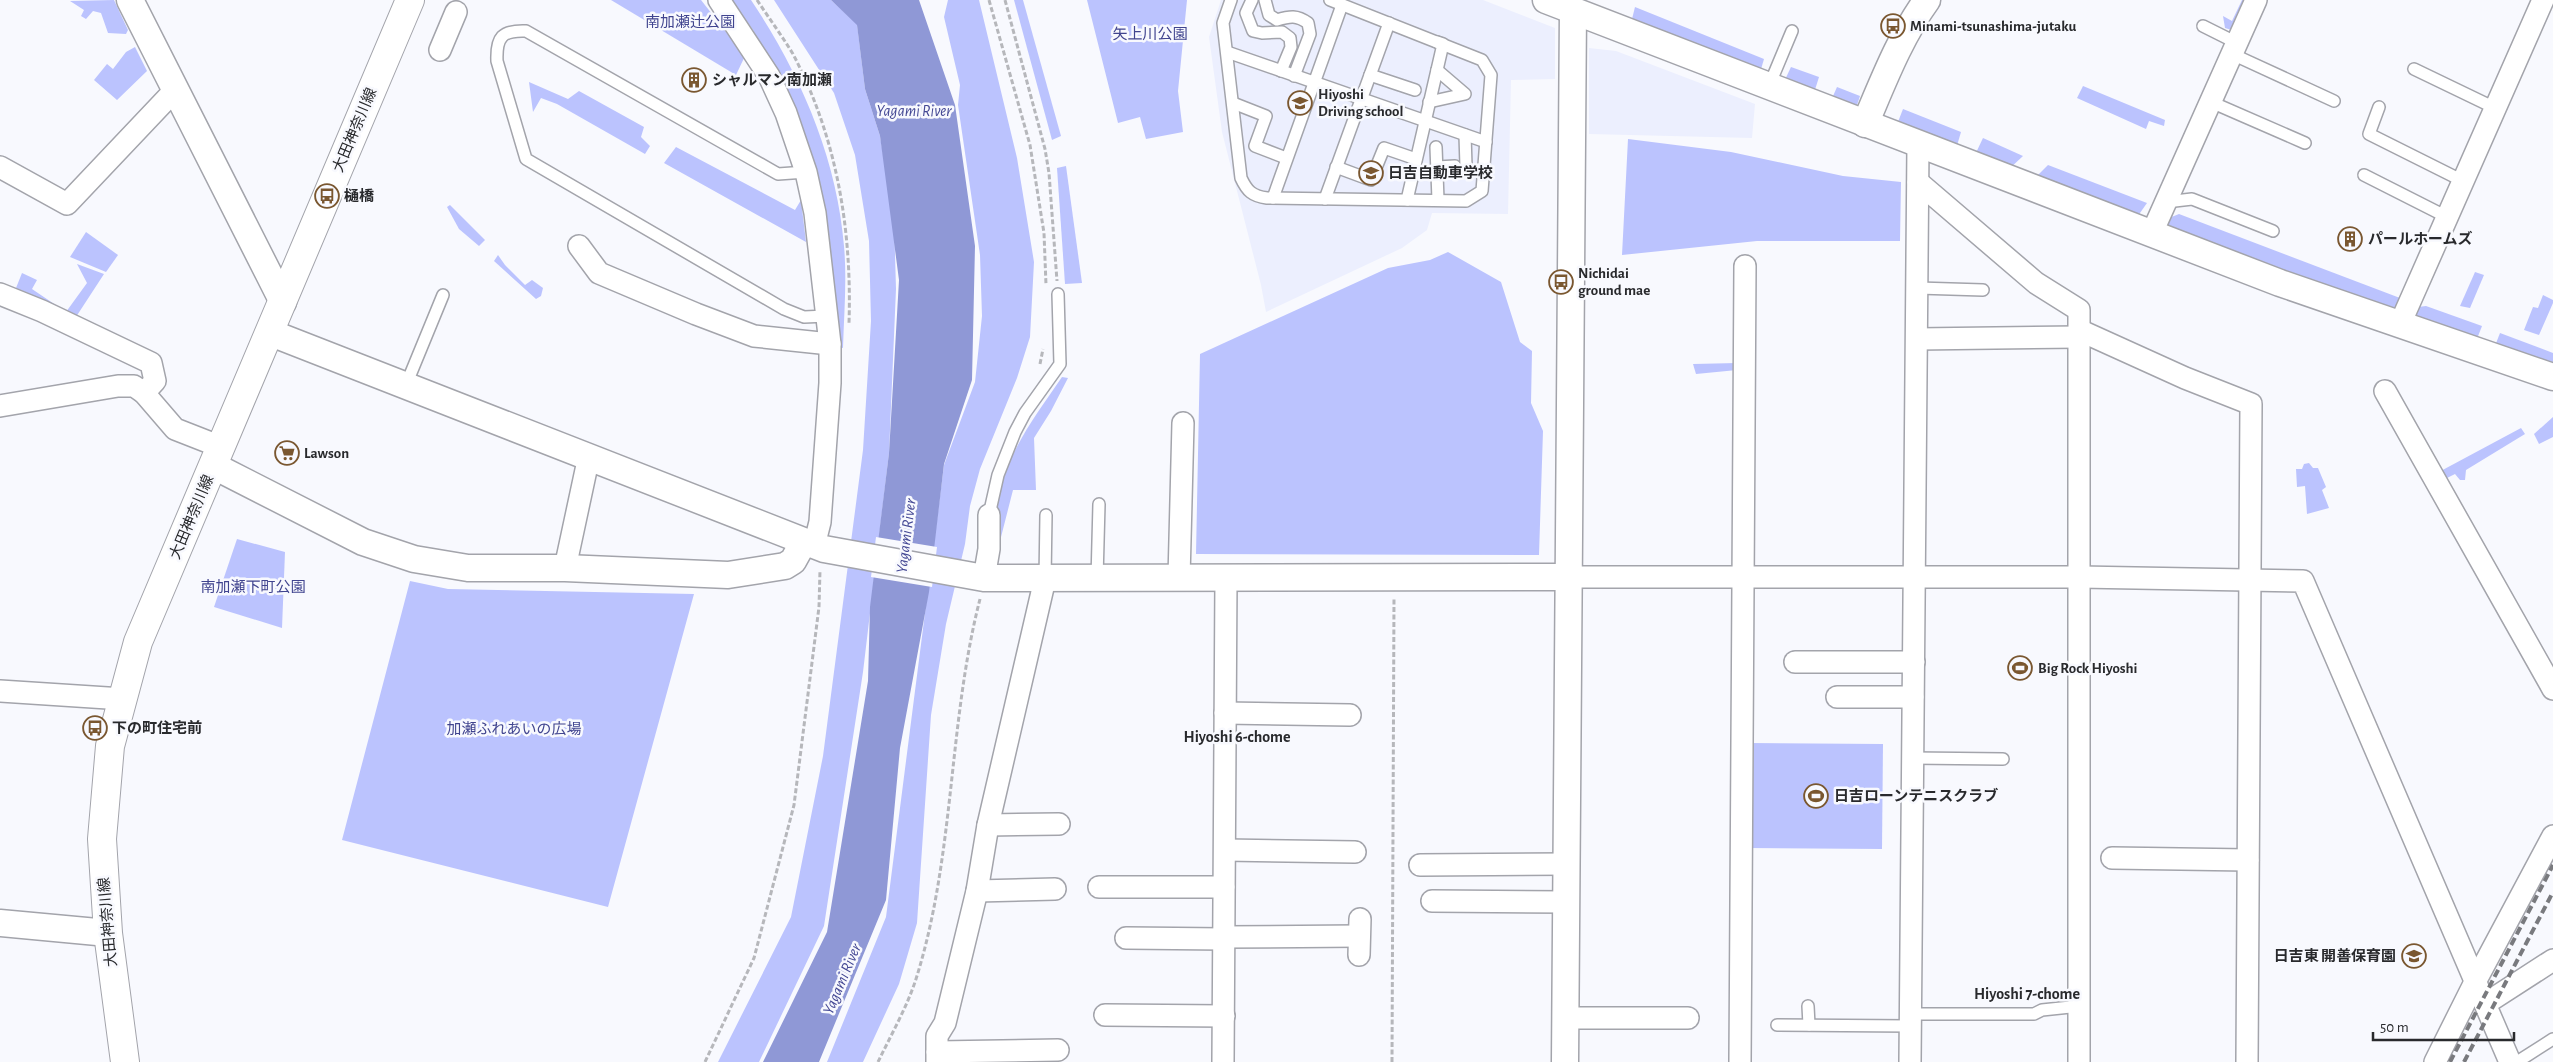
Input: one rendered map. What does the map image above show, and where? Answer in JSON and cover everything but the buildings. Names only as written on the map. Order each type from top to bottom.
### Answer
[{"type":"main road","name":"大田神奈川線","points":[[124,1062],[108,933],[102,839],[110,746],[138,642],[410,0]]},
{"type":"street","points":[[130,0],[283,302]]},
{"type":"street","points":[[719,0],[769,76],[786,113],[806,172],[815,212],[830,344],[828,432],[817,550]]},
{"type":"street","points":[[1546,0],[1574,5],[1769,86],[2151,235],[2553,377]]},
{"type":"street","points":[[1865,124],[1902,43],[1916,16],[1928,0]]},
{"type":"street","points":[[2151,235],[2256,0]]},
{"type":"street","points":[[2400,324],[2543,0]]},
{"type":"street","points":[[1565,1062],[1574,5]]},
{"type":"street","points":[[440,50],[456,12]]},
{"type":"street","points":[[0,167],[67,204],[175,90]]},
{"type":"street","points":[[1910,1062],[1918,145]]},
{"type":"street","points":[[1918,182],[2036,284],[2079,310],[2080,1062]]},
{"type":"street","points":[[579,246],[599,273],[696,314],[754,336],[830,344]]},
{"type":"street","points":[[1740,1062],[1745,266]]},
{"type":"street","points":[[0,294],[42,311],[151,363],[156,381],[144,393]]},
{"type":"street","points":[[270,332],[589,456],[817,550],[980,583],[1045,578],[1226,579],[1743,576],[2080,577],[2302,581],[2510,1062]]},
{"type":"street","points":[[1917,339],[2079,334],[2251,404],[2247,1062]]},
{"type":"street","points":[[0,406],[118,386],[134,386],[144,393],[175,429],[217,457],[363,542],[414,559],[468,568],[565,568],[728,575],[784,566],[817,550]]},
{"type":"street","points":[[2385,391],[2553,689]]},
{"type":"street","points":[[1179,578],[1183,423]]},
{"type":"street","points":[[565,568],[584,470],[589,456]]},
{"type":"street","points":[[980,583],[989,549],[989,515]]},
{"type":"street","points":[[1045,578],[988,825],[977,891],[945,1023],[937,1036],[937,1057],[1058,1050]]},
{"type":"street","points":[[1223,1062],[1226,579]]},
{"type":"street","points":[[1804,657],[1914,662]]},
{"type":"street","points":[[0,691],[123,699]]},
{"type":"street","points":[[1837,696],[1913,697]]},
{"type":"street","points":[[1225,714],[1350,715]]},
{"type":"street","points":[[988,825],[1059,824]]},
{"type":"street","points":[[2435,1062],[2475,982],[2553,836]]},
{"type":"street","points":[[1224,850],[1355,851]]},
{"type":"street","points":[[2124,863],[2248,860]]},
{"type":"street","points":[[1420,865],[1567,864]]},
{"type":"street","points":[[1099,887],[1224,887]]},
{"type":"street","points":[[977,891],[1055,889]]},
{"type":"street","points":[[1432,901],[1567,902]]},
{"type":"street","points":[[0,923],[108,933]]},
{"type":"street","points":[[1126,938],[1360,937]]},
{"type":"street","points":[[2484,1004],[2553,960]]},
{"type":"street","points":[[1566,1018],[1677,1013]]},
{"type":"street","points":[[1105,1015],[1224,1016]]},
{"type":"lane","points":[[1231,0],[1223,23],[1241,178],[1247,192],[1257,197],[1273,198],[1407,200],[1466,200],[1482,192],[1491,75],[1482,60],[1329,0]]},
{"type":"lane","points":[[1252,0],[1246,13],[1252,31],[1262,33],[1282,32],[1290,38],[1291,47],[1282,71]]},
{"type":"lane","points":[[1265,0],[1269,15],[1277,20],[1290,16],[1300,18],[1308,24],[1310,34],[1294,76]]},
{"type":"lane","points":[[1329,0],[1443,44]]},
{"type":"lane","points":[[1273,198],[1312,82],[1342,5]]},
{"type":"lane","points":[[1325,199],[1389,23]]},
{"type":"lane","points":[[2203,26],[2235,48],[2334,101]]},
{"type":"lane","points":[[806,172],[778,174],[526,31],[512,30],[502,35],[496,47],[497,60],[526,159],[784,309],[804,317],[827,316]]},
{"type":"lane","points":[[1769,86],[1792,31]]},
{"type":"lane","points":[[1407,200],[1443,44]]},
{"type":"lane","points":[[1227,52],[1486,142]]},
{"type":"lane","points":[[2414,69],[2495,108]]},
{"type":"lane","points":[[1430,102],[1465,94],[1437,70]]},
{"type":"lane","points":[[1370,75],[1415,90]]},
{"type":"lane","points":[[2211,102],[2305,143]]},
{"type":"lane","points":[[1232,103],[1266,116],[1255,146],[1286,158]]},
{"type":"lane","points":[[2379,107],[2369,134],[2463,181]]},
{"type":"lane","points":[[1437,166],[1461,166],[1466,135]]},
{"type":"lane","points":[[1436,147],[1438,200]]},
{"type":"lane","points":[[1336,167],[1371,180],[1384,148],[1416,159]]},
{"type":"lane","points":[[2364,176],[2447,217]]},
{"type":"lane","points":[[2166,202],[2192,198],[2273,231]]},
{"type":"lane","points":[[1918,288],[1983,290]]},
{"type":"lane","points":[[989,515],[998,476],[1015,432],[1025,413],[1060,364],[1052,294]]},
{"type":"lane","points":[[406,385],[443,295]]},
{"type":"lane","points":[[1097,579],[1099,504]]},
{"type":"lane","points":[[1045,578],[1046,515]]},
{"type":"lane","points":[[1912,758],[2004,759]]},
{"type":"lane","points":[[1808,1006],[1808,1025]]},
{"type":"lane","points":[[1777,1025],[2034,1014],[2042,1010],[2080,1006]]},
{"type":"lane","points":[[2517,1062],[2553,1038]]},
{"type":"path","points":[[990,0],[1030,145],[1052,294]]},
{"type":"path","points":[[1005,0],[1046,157],[1056,243],[1052,294]]},
{"type":"path","points":[[1045,340],[1039,368],[1050,378]]},
{"type":"path","points":[[705,1062],[754,958],[794,805],[819,607],[817,550]]},
{"type":"path","points":[[1392,1062],[1394,578]]},
{"type":"path","points":[[878,1062],[915,980],[926,937],[948,823],[969,642],[980,583]]},
{"type":"shaded area","name":"日吉自動車学校","points":[[1221,0],[1483,0],[1555,28],[1555,79],[1511,80],[1508,214],[1432,213],[1427,230],[1402,248],[1266,312],[1261,285],[1222,132],[1209,37]]},
{"type":"shaded area","points":[[1589,48],[1616,51],[1755,104],[1752,138],[1589,134]]},
{"type":"green space","points":[[114,0],[128,30],[126,34],[108,33],[101,13],[93,11],[86,19],[81,16],[84,10],[70,1]]},
{"type":"green space","name":"南加瀬辻公園","points":[[611,0],[701,0],[745,56],[736,75]]},
{"type":"green space","points":[[731,0],[751,0],[769,28],[800,87],[824,149],[840,213],[844,246],[843,348],[839,347],[777,74],[753,30]]},
{"type":"green space","points":[[774,0],[831,0],[857,24],[865,89],[880,136],[894,220],[896,289],[889,453],[863,672],[824,926],[759,1062],[718,1062],[791,917],[823,756],[863,450],[871,321],[869,241],[855,155],[834,93]]},
{"type":"green space","points":[[948,0],[979,0],[1017,158],[1034,262],[1030,337],[1017,378],[980,469],[970,506],[965,544],[946,624],[931,715],[917,923],[899,984],[863,1062],[827,1062],[886,917],[944,465],[975,382],[982,316],[980,255],[958,105],[960,85],[944,17]]},
{"type":"green space","points":[[1014,0],[1023,0],[1061,136],[1052,140]]},
{"type":"green space","name":"矢上川公園","points":[[1087,0],[1187,0],[1178,91],[1183,132],[1146,139],[1140,117],[1118,123]]},
{"type":"green space","points":[[2242,0],[2249,0],[2235,31],[2225,28],[2223,16],[2232,21]]},
{"type":"green space","points":[[1635,7],[1764,59],[1759,76],[1632,19]]},
{"type":"green space","points":[[135,47],[147,71],[117,100],[94,80],[107,64],[113,69],[126,52]]},
{"type":"green space","points":[[1791,67],[1819,77],[1813,96],[1783,84]]},
{"type":"green space","points":[[529,82],[568,99],[579,91],[644,127],[641,137],[650,146],[645,154],[557,104],[541,98],[533,112]]},
{"type":"green space","points":[[2083,86],[2165,120],[2164,126],[2149,121],[2146,129],[2077,98]]},
{"type":"green space","points":[[1837,87],[1860,96],[1856,108],[1830,103]]},
{"type":"green space","points":[[1903,109],[1961,132],[1956,149],[1896,127]]},
{"type":"green space","points":[[1983,138],[2023,156],[2008,170],[1974,157]]},
{"type":"green space","points":[[1628,139],[1731,152],[1843,176],[1901,182],[1900,241],[1757,241],[1622,255]]},
{"type":"green space","points":[[676,147],[795,210],[801,200],[806,242],[664,163]]},
{"type":"green space","points":[[2048,165],[2147,203],[2135,220],[2034,179]]},
{"type":"green space","points":[[1066,166],[1082,283],[1065,284],[1057,168]]},
{"type":"green space","points":[[450,205],[485,240],[479,246],[459,229],[447,207]]},
{"type":"green space","points":[[2179,214],[2400,298],[2399,310],[2392,314],[2168,226],[2169,218]]},
{"type":"green space","points":[[86,232],[118,255],[106,272],[70,257]]},
{"type":"green space","points":[[1448,252],[1501,282],[1520,342],[1532,351],[1531,403],[1543,431],[1539,555],[1196,554],[1200,354],[1388,268],[1430,260]]},
{"type":"green space","points":[[498,255],[525,285],[532,280],[543,288],[541,296],[536,299],[494,261]]},
{"type":"green space","points":[[77,264],[104,274],[74,320],[14,293],[22,273],[37,280],[32,289],[66,312],[87,283]]},
{"type":"green space","points":[[2475,272],[2484,275],[2470,308],[2460,306]]},
{"type":"green space","points":[[2543,295],[2553,300],[2553,303],[2539,335],[2524,330],[2533,307],[2538,308]]},
{"type":"green space","points":[[2426,306],[2482,326],[2475,344],[2415,323],[2414,315],[2418,307]]},
{"type":"green space","points":[[2500,333],[2553,353],[2553,372],[2493,351]]},
{"type":"green space","points":[[1737,363],[1737,370],[1696,374],[1693,364]]},
{"type":"green space","points":[[1062,377],[1068,378],[1034,438],[1036,490],[1013,490],[1000,541],[998,503],[1007,469],[1022,437]]},
{"type":"green space","points":[[2553,417],[2553,437],[2539,444],[2534,434]]},
{"type":"green space","points":[[2521,428],[2525,434],[2466,470],[2465,480],[2460,480],[2455,474],[2443,480],[2437,473]]},
{"type":"green space","points":[[2309,463],[2313,468],[2318,468],[2326,487],[2322,490],[2329,508],[2307,514],[2305,486],[2297,487],[2296,469],[2302,469],[2304,464]]},
{"type":"green space","name":"南加瀬下町公園","points":[[237,539],[285,552],[282,628],[214,607]]},
{"type":"green space","name":"加瀬ふれあいの広場","points":[[410,581],[448,589],[694,594],[608,907],[342,840]]},
{"type":"green space","name":"日吉ローンテニスクラブ","points":[[1749,743],[1883,744],[1882,849],[1748,848]]},
{"type":"water","name":"Yagami River","points":[[831,0],[919,0],[955,105],[975,246],[972,380],[944,464],[929,592],[900,748],[886,900],[819,1062],[763,1062],[827,932],[868,681],[870,607],[889,453],[899,280],[880,136],[865,89],[857,25]]},
{"type":"pier","points":[[876,537],[937,547],[932,587],[871,577]]},
{"type":"railway","points":[[2450,1062],[2553,865]]},
{"type":"railway","points":[[2464,1062],[2553,892]]},
{"type":"place","name":"Minami-tsunashima-jutaku","points":[[1893,26]]},
{"type":"place","name":"シャルマン南加瀬","points":[[694,80]]},
{"type":"place","name":"Hiyoshi Driving school","points":[[1300,103]]},
{"type":"place","name":"日吉自動車学校","points":[[1371,173]]},
{"type":"place","name":"樋橋","points":[[327,196]]},
{"type":"place","name":"パールホームズ","points":[[2350,239]]},
{"type":"place","name":"Nichidai ground mae","points":[[1561,282]]},
{"type":"place","name":"Lawson","points":[[287,453]]},
{"type":"place","name":"Big Rock Hiyoshi","points":[[2020,668]]},
{"type":"place","name":"下の町住宅前","points":[[95,728]]},
{"type":"place","name":"日吉ローンテニスクラブ","points":[[1816,796]]},
{"type":"place","name":"日吉東 開善保育園","points":[[2414,956]]},
{"type":"district","name":"Hiyoshi 6-chome","points":[[1237,737]]},
{"type":"district","name":"Hiyoshi 7-chome","points":[[2027,994]]}]
